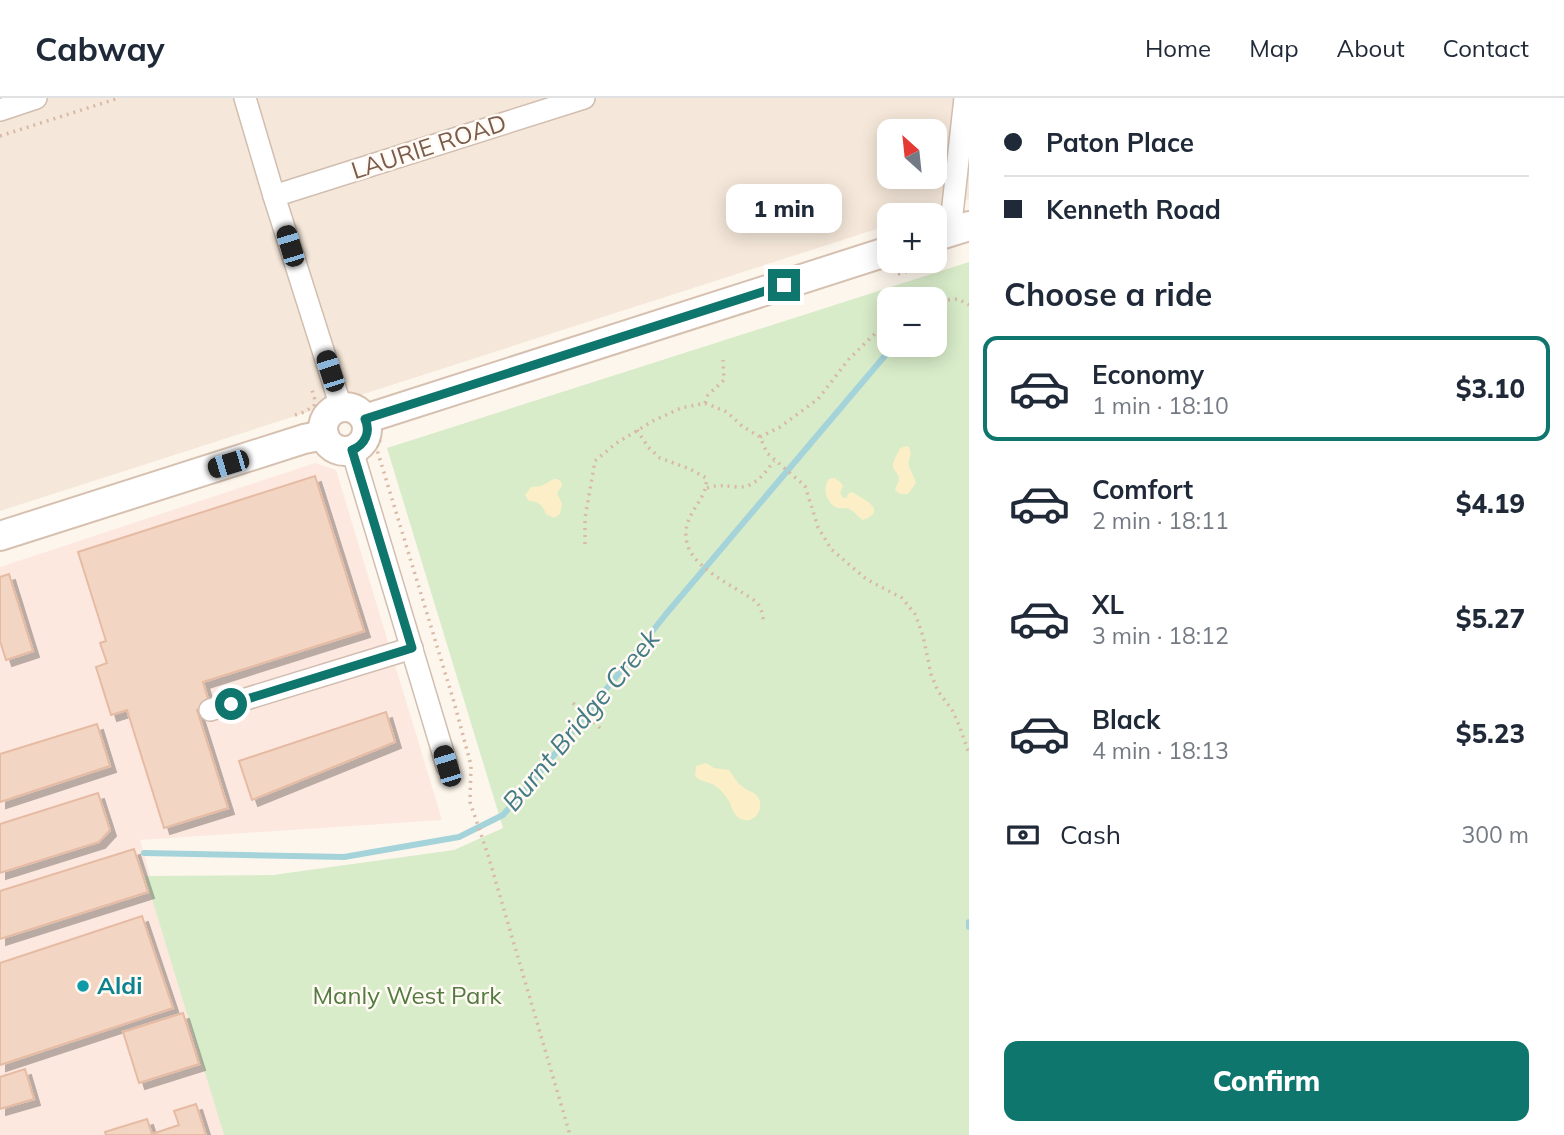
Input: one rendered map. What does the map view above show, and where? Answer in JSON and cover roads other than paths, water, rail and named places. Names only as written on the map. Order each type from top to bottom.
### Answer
[{"type":"main road","points":[[353,413],[368,431],[366,437],[362,444],[352,450],[337,450],[324,435],[324,422],[334,410],[353,413],[877,267]]},
{"type":"main road","points":[[0,536],[304,439],[324,435]]},
{"type":"street","points":[[0,110],[36,98]]},
{"type":"street","points":[[245,98],[274,196],[353,413]]},
{"type":"street","name":"LAURIE ROAD","points":[[274,196],[584,98]]},
{"type":"street","points":[[949,239],[965,98]]},
{"type":"street","points":[[352,450],[447,766]]},
{"type":"street","points":[[210,710],[412,648]]},
{"type":"waterway","name":"Burnt Bridge Creek","points":[[144,853],[344,857],[459,837],[503,815],[666,614],[884,357]]},
{"type":"waterway","points":[[969,922],[969,927]]},
{"type":"place","name":"Aldi","points":[[83,986]]},
{"type":"park label","name":"Manly West Park","points":[[407,996]]}]
